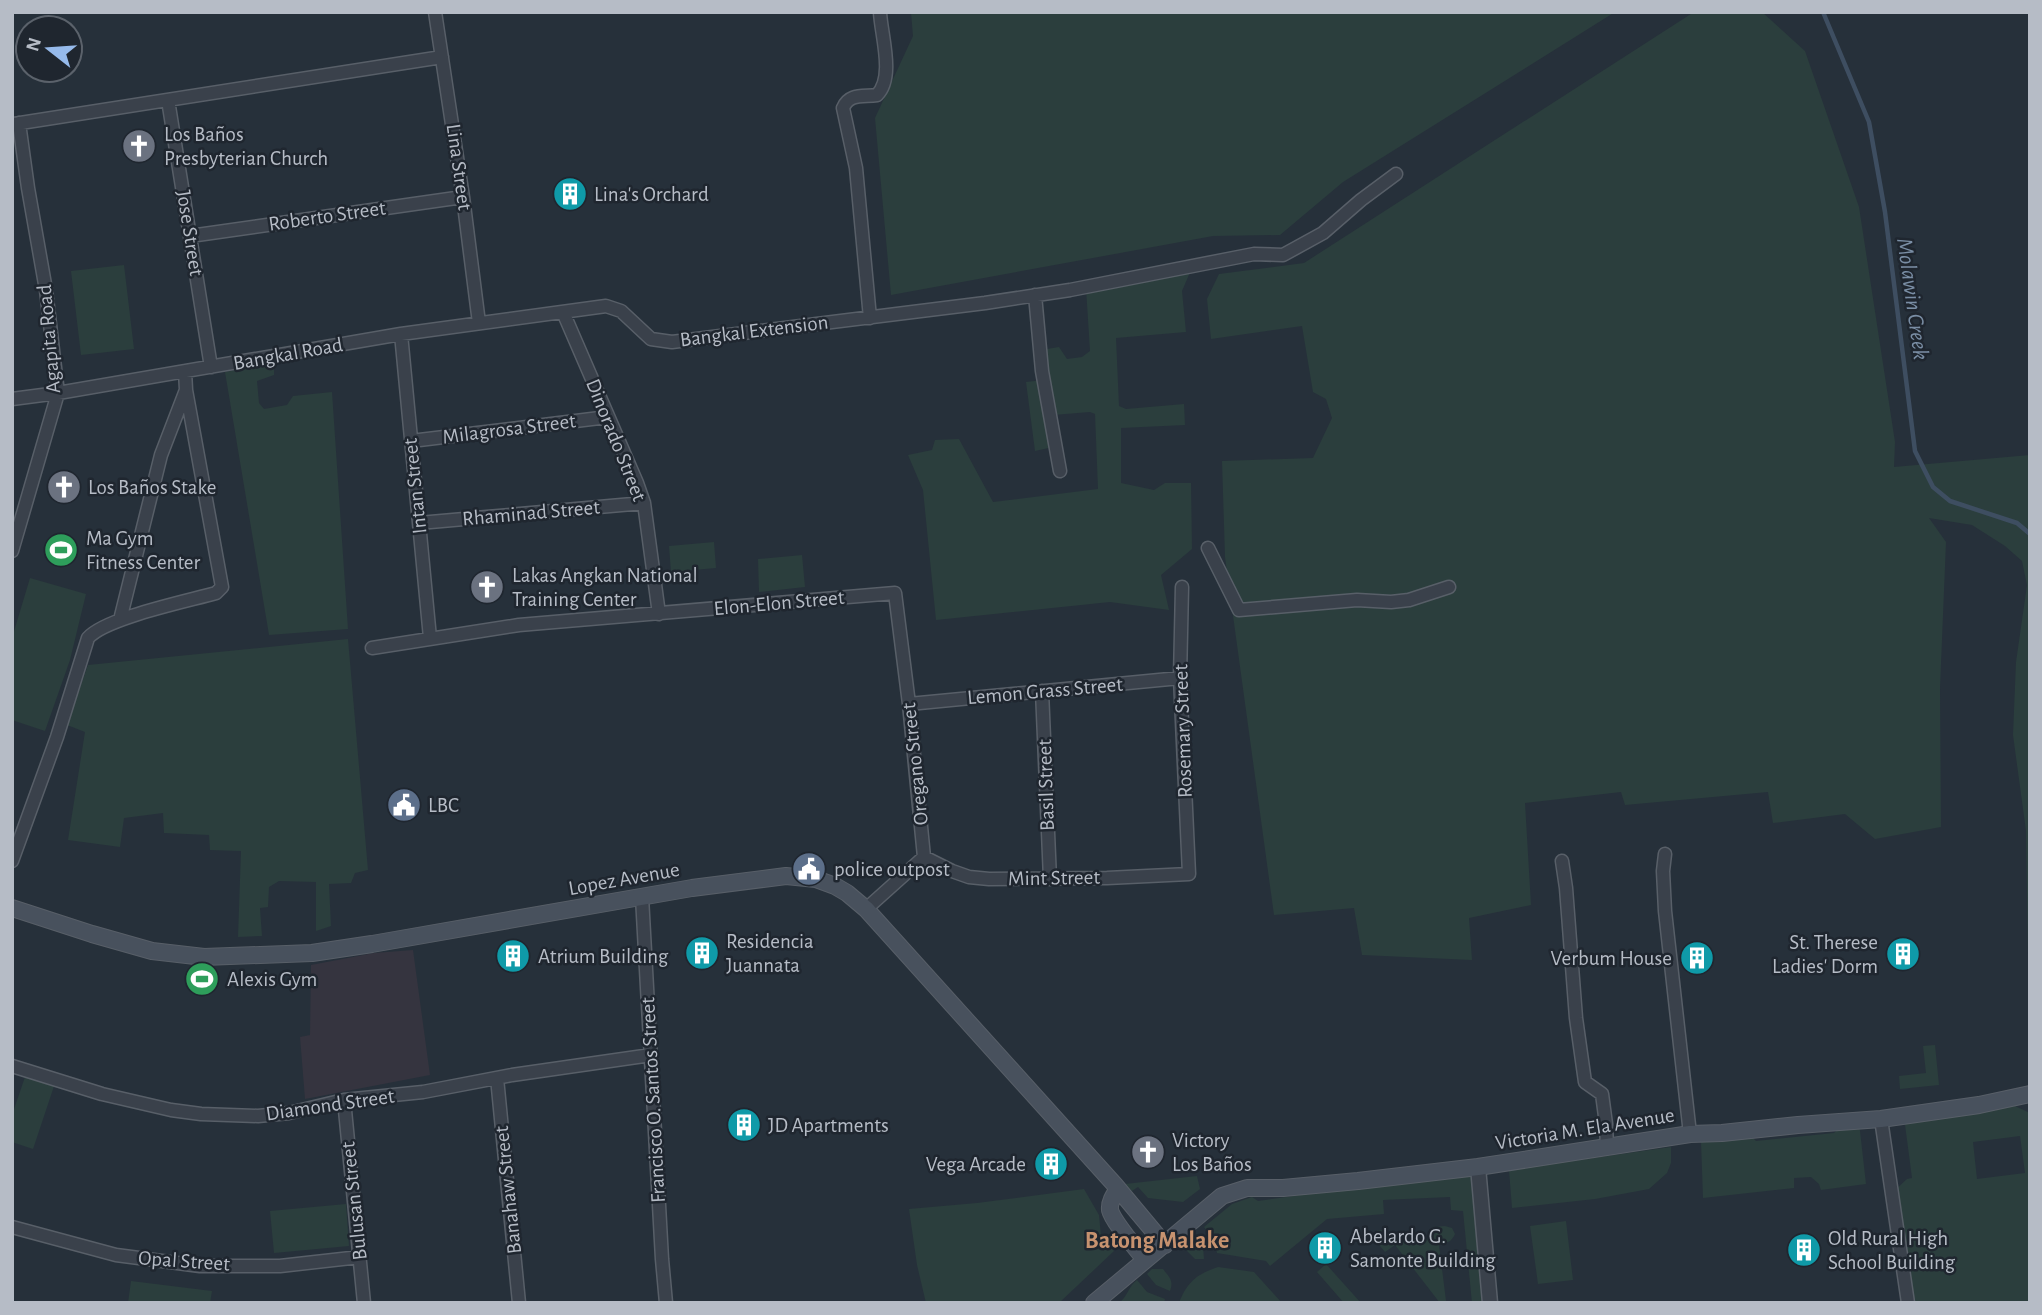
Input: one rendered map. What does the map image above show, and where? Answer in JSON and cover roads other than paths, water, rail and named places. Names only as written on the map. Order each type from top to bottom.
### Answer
[{"type":"main road","name":"Lopez Avenue","points":[[12,908],[152,951],[204,957],[312,953],[642,897],[786,876],[816,879],[847,893],[866,909],[1118,1189],[1165,1245]]},
{"type":"main road","name":"Victoria M. Ela Avenue","points":[[1094,1303],[1222,1196],[1247,1188],[1283,1188],[1478,1167],[1690,1134],[1881,1119],[1979,1105],[2030,1094]]},
{"type":"main road","points":[[1118,1189],[1110,1209],[1114,1219],[1145,1260]]},
{"type":"street","name":"Lina Street","points":[[435,12],[479,323]]},
{"type":"street","points":[[870,318],[856,168],[843,108],[852,97],[877,94],[882,90],[886,65],[880,12]]},
{"type":"street","points":[[16,124],[442,57]]},
{"type":"street","name":"Jose Street","points":[[169,100],[211,367]]},
{"type":"street","name":"Agapita Road","points":[[12,551],[58,393],[46,290],[16,124]]},
{"type":"street","name":"Bangkal Extension","points":[[564,312],[606,306],[621,311],[651,339],[672,342],[1035,295],[1254,254],[1283,255],[1323,233],[1396,174]]},
{"type":"street","name":"Roberto Street","points":[[190,236],[463,197]]},
{"type":"street","points":[[1035,295],[1042,371],[1060,471]]},
{"type":"street","name":"Bangkal Road","points":[[12,399],[401,334],[564,312]]},
{"type":"street","name":"Dinorado Street","points":[[564,312],[628,459],[643,503],[659,614]]},
{"type":"street","name":"Intan Street","points":[[401,334],[430,638]]},
{"type":"street","points":[[12,861],[57,737],[88,638],[94,631],[120,620],[216,593],[222,587],[186,390],[185,371]]},
{"type":"street","points":[[120,620],[162,455],[186,390]]},
{"type":"street","name":"Milagrosa Street","points":[[411,441],[608,417]]},
{"type":"street","name":"Rhaminad Street","points":[[419,523],[643,503]]},
{"type":"street","points":[[1208,548],[1239,610],[1357,600],[1391,602],[1409,600],[1449,587]]},
{"type":"street","name":"Rosemary Street","points":[[1182,587],[1180,678],[1189,874]]},
{"type":"street","name":"Elon-Elon Street","points":[[372,648],[519,625],[895,593]]},
{"type":"street","name":"Oregano Street","points":[[895,593],[925,857]]},
{"type":"street","name":"Lemon Grass Street","points":[[909,704],[1180,678]]},
{"type":"street","name":"Basil Street","points":[[1042,691],[1050,879]]},
{"type":"street","points":[[1665,854],[1665,911],[1690,1134]]},
{"type":"street","points":[[866,909],[925,857]]},
{"type":"street","name":"Mint Street","points":[[925,857],[969,877],[1010,880],[1189,874]]},
{"type":"street","points":[[1562,862],[1576,1018],[1585,1082],[1602,1094],[1607,1147]]},
{"type":"street","name":"Francisco O. Santos Street","points":[[642,897],[666,1303]]},
{"type":"street","name":"Diamond Street","points":[[12,1066],[132,1102],[201,1114],[258,1116],[289,1113],[344,1100],[423,1092],[651,1055]]},
{"type":"street","name":"Banahaw Street","points":[[497,1078],[519,1303]]},
{"type":"street","name":"Bulusan Street","points":[[344,1100],[364,1303]]},
{"type":"street","points":[[1881,1119],[1908,1303]]},
{"type":"street","points":[[1478,1167],[1490,1303]]},
{"type":"street","name":"Opal Street","points":[[12,1227],[116,1255],[200,1266],[280,1266],[360,1257]]},
{"type":"waterway","name":"Molawin Creek","points":[[1823,12],[1869,122],[1885,212],[1915,451],[1933,487],[1950,501],[2017,523],[2030,534]]},
{"type":"place","name":"Los Baños Presbyterian Church","points":[[139,146]]},
{"type":"place","name":"Lina's Orchard","points":[[570,194]]},
{"type":"place","name":"Los Baños Stake","points":[[64,487]]},
{"type":"place","name":"Ma Gym Fitness Center","points":[[61,550]]},
{"type":"place","name":"Lakas Angkan National Training Center","points":[[487,587]]},
{"type":"place","name":"LBC","points":[[404,805]]},
{"type":"place","name":"police outpost","points":[[809,869]]},
{"type":"place","name":"Residencia Juannata","points":[[702,953]]},
{"type":"place","name":"St. Therese Ladies' Dorm","points":[[1903,954]]},
{"type":"place","name":"Atrium Building","points":[[513,956]]},
{"type":"place","name":"Verbum House","points":[[1697,958]]},
{"type":"place","name":"Alexis Gym","points":[[202,979]]},
{"type":"place","name":"JD Apartments","points":[[744,1125]]},
{"type":"place","name":"Victory Los Baños","points":[[1148,1152]]},
{"type":"place","name":"Vega Arcade","points":[[1051,1164]]},
{"type":"place","name":"Abelardo G. Samonte Building","points":[[1325,1248]]},
{"type":"place","name":"Old Rural High School Building","points":[[1804,1250]]},
{"type":"district","name":"Batong Malake","points":[[1157,1241]]}]
